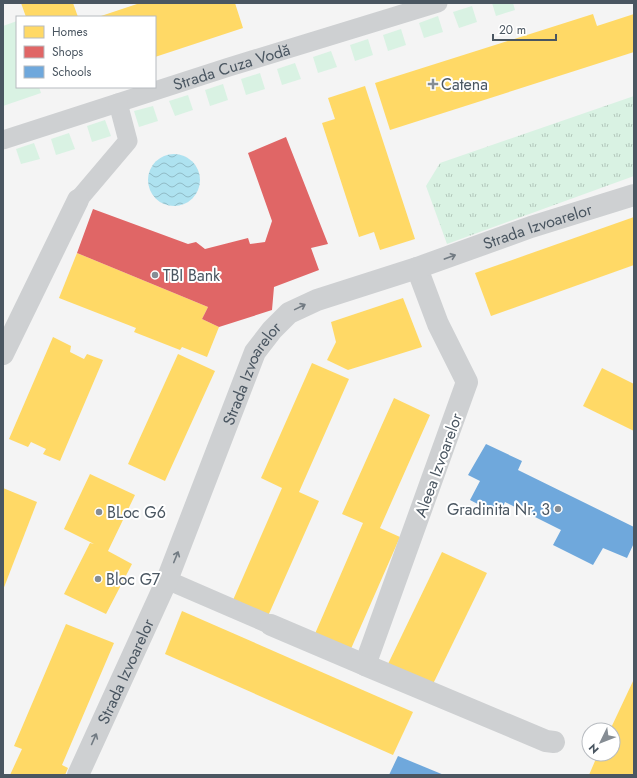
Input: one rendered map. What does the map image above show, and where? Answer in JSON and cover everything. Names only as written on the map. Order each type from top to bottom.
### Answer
[{"type":"street","name":"Strada Cuza Vodă","points":[[3,140],[438,3]]},
{"type":"street","points":[[3,354],[78,200],[128,141],[118,103]]},
{"type":"street","name":"Strada Izvoarelor","points":[[78,775],[167,580],[255,352],[263,340],[289,313],[302,306],[417,268],[531,227],[634,195]]},
{"type":"street","name":"Aleea Izvoarelor","points":[[365,665],[467,382],[438,324],[417,268]]},
{"type":"street","points":[[167,580],[546,741],[554,742]]},
{"type":"green space","points":[[492,3],[513,3],[515,10],[496,16]]},
{"type":"green space","points":[[472,6],[477,22],[459,28],[453,12]]},
{"type":"green space","points":[[438,16],[443,32],[424,38],[419,23]]},
{"type":"green space","points":[[16,21],[16,88],[39,88],[41,93],[3,106],[3,26]]},
{"type":"green space","points":[[401,29],[406,45],[388,51],[383,35]]},
{"type":"green space","points":[[368,39],[373,55],[355,61],[350,45]]},
{"type":"green space","points":[[331,51],[337,67],[318,73],[313,57]]},
{"type":"green space","points":[[295,63],[301,79],[282,85],[277,69]]},
{"type":"green space","points":[[260,73],[265,89],[246,95],[241,79]]},
{"type":"green space","points":[[223,84],[228,100],[210,106],[205,90]]},
{"type":"green space","points":[[188,95],[193,110],[175,116],[169,101]]},
{"type":"green space","points":[[634,96],[634,176],[447,244],[426,186],[440,163]]},
{"type":"green space","points":[[153,106],[158,121],[139,127],[134,111]]},
{"type":"green space","points":[[105,120],[111,136],[92,142],[87,126]]},
{"type":"green space","points":[[69,133],[75,149],[56,155],[51,139]]},
{"type":"green space","points":[[34,143],[40,159],[21,164],[16,149]]},
{"type":"water","points":[[169,154],[179,154],[188,158],[196,166],[200,175],[200,185],[196,194],[188,202],[179,206],[169,206],[160,202],[152,194],[148,185],[148,175],[152,166],[160,158]]},
{"type":"building: Homes","points":[[21,3],[73,3],[78,16],[26,16]]},
{"type":"building: Homes","points":[[140,3],[235,3],[243,28],[156,57],[156,16],[101,16]]},
{"type":"building: Homes","points":[[593,14],[597,26],[634,14],[634,52],[390,130],[375,83]]},
{"type":"building: Homes","points":[[365,86],[415,239],[380,250],[374,232],[359,237],[322,123],[335,119],[328,98]]},
{"type":"building: Homes","points":[[634,217],[634,265],[491,316],[475,273]]},
{"type":"building: Homes","points":[[77,253],[208,307],[202,319],[219,327],[207,357],[182,347],[180,350],[134,332],[136,328],[59,298]]},
{"type":"building: Homes","points":[[403,298],[422,347],[348,370],[327,360],[336,342],[331,322]]},
{"type":"building: Homes","points":[[53,337],[71,346],[70,352],[84,359],[87,354],[103,360],[60,461],[43,454],[46,449],[31,442],[28,447],[9,439]]},
{"type":"building: Homes","points":[[178,354],[215,371],[165,481],[128,464]]},
{"type":"building: Homes","points":[[312,363],[349,379],[299,492],[319,501],[268,616],[233,600],[282,488],[261,478]]},
{"type":"building: Homes","points":[[602,368],[634,384],[634,431],[583,406]]},
{"type":"building: Homes","points":[[394,398],[430,415],[380,528],[400,537],[350,651],[314,636],[363,523],[342,514]]},
{"type":"building: Homes","points":[[90,474],[135,495],[108,551],[132,564],[106,614],[64,594],[90,543],[94,544],[64,529]]},
{"type":"building: Homes","points":[[3,488],[37,502],[3,590]]},
{"type":"building: Homes","points":[[442,552],[487,573],[432,686],[388,664]]},
{"type":"building: Homes","points":[[182,611],[413,712],[393,755],[165,654]]},
{"type":"building: Homes","points":[[66,624],[114,643],[62,765],[68,768],[65,775],[10,775],[22,749],[14,746]]},
{"type":"building: Homes","points":[[634,679],[634,775],[589,775],[595,762],[621,762],[621,722],[614,722]]},
{"type":"building: Shops","points":[[286,137],[328,244],[311,248],[319,270],[274,287],[272,310],[219,327],[202,319],[208,307],[77,253],[93,209],[188,244],[196,242],[205,249],[248,238],[250,244],[265,242],[272,221],[248,153]]},
{"type":"building: Schools","name":"Gradinita Nr. 3","points":[[486,444],[522,461],[518,470],[634,527],[634,543],[627,558],[603,548],[593,565],[553,545],[561,530],[505,502],[499,515],[470,500],[480,481],[468,475]]},
{"type":"building: Schools","points":[[398,756],[444,775],[389,775]]},
{"type":"place","name":"Catena","points":[[433,84]]},
{"type":"place","name":"TBI Bank","points":[[155,275]]},
{"type":"place","name":"Gradinita Nr. 3","points":[[558,509]]},
{"type":"place","name":"BLoc G6","points":[[99,512]]},
{"type":"place","name":"Bloc G7","points":[[98,579]]}]
